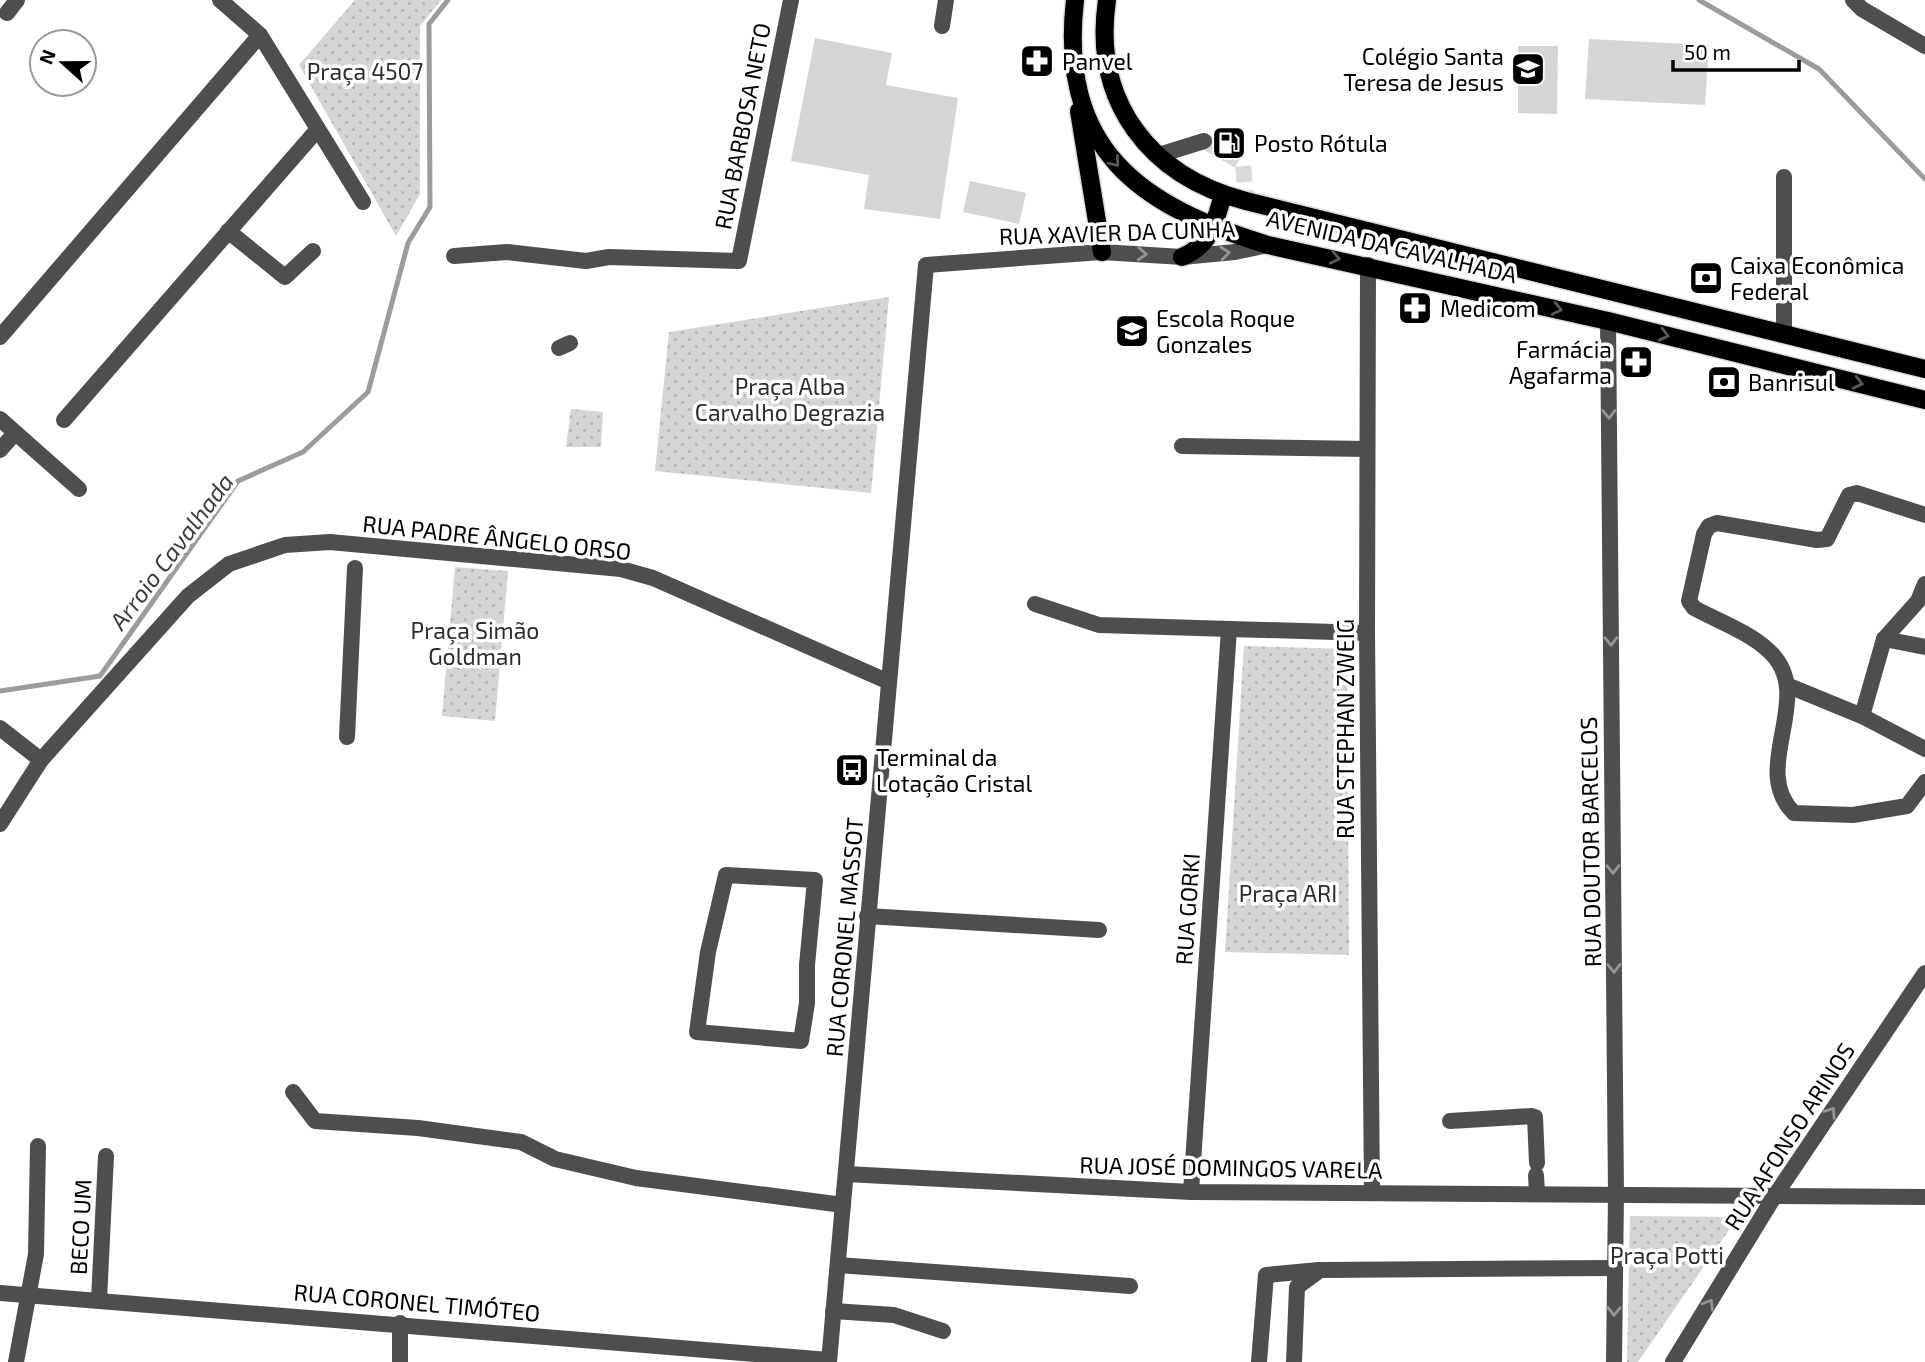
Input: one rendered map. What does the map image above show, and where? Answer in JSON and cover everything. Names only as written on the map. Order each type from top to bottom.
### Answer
[{"type":"main road","name":"AVENIDA DA CAVALHADA","points":[[1075,0],[1072,31],[1074,79],[1106,152],[1124,173],[1174,210],[1213,228],[1268,245],[1368,265],[1608,321],[1925,400]]},
{"type":"main road","points":[[1098,0],[1098,29],[1105,58]]},
{"type":"main road","name":"AVENIDA DA CAVALHADA","points":[[1107,0],[1105,58],[1110,84],[1120,108],[1136,133],[1185,178],[1223,195],[1686,312],[1925,369]]},
{"type":"main road","points":[[1074,79],[1102,252]]},
{"type":"main road","points":[[1182,257],[1204,245],[1213,228],[1223,195]]},
{"type":"main road","points":[[1608,321],[1620,309],[1686,312]]},
{"type":"street","points":[[220,0],[260,35],[362,202]]},
{"type":"street","name":"RUA BARBOSA NETO","points":[[454,256],[507,252],[586,261],[609,257],[739,261],[790,0]]},
{"type":"street","points":[[942,26],[946,0]]},
{"type":"street","points":[[1853,0],[1862,9],[1925,46]]},
{"type":"street","points":[[0,337],[260,35]]},
{"type":"street","points":[[64,420],[318,129]]},
{"type":"street","points":[[1159,155],[1204,141]]},
{"type":"street","points":[[1784,177],[1784,334]]},
{"type":"street","points":[[228,231],[285,277],[313,251]]},
{"type":"street","name":"RUA XAVIER DA CUNHA","points":[[926,265],[1102,252],[1182,257],[1235,252],[1268,245]]},
{"type":"street","name":"RUA CORONEL MASSOT","points":[[829,1361],[926,265]]},
{"type":"street","name":"RUA STEPHAN ZWEIG","points":[[1368,265],[1367,632],[1371,1193]]},
{"type":"street","name":"RUA DOUTOR BARCELOS","points":[[1608,321],[1616,1194],[1614,1362]]},
{"type":"street","points":[[0,419],[79,489]]},
{"type":"street","points":[[0,450],[15,433]]},
{"type":"street","points":[[1182,446],[1367,449]]},
{"type":"street","points":[[1925,515],[1857,493],[1849,495],[1844,501],[1827,539],[1817,540],[1717,523],[1709,526],[1704,534],[1689,601],[1694,608],[1755,640],[1772,653],[1789,686],[1783,735],[1776,763],[1782,802],[1794,813],[1853,816],[1907,806],[1925,782]]},
{"type":"street","name":"RUA PADRE ÂNGELO ORSO","points":[[0,824],[41,760],[188,596],[229,564],[285,545],[330,542],[356,557],[621,569],[653,578],[889,682]]},
{"type":"street","points":[[347,737],[356,557]]},
{"type":"street","points":[[1862,716],[1884,639],[1918,601],[1925,584]]},
{"type":"street","points":[[1035,604],[1098,625],[1367,632]]},
{"type":"street","name":"RUA GORKI","points":[[1191,1192],[1229,629]]},
{"type":"street","points":[[1884,639],[1925,647]]},
{"type":"street","points":[[1789,686],[1862,716],[1925,749]]},
{"type":"street","points":[[0,728],[41,760]]},
{"type":"street","points":[[726,875],[815,880],[807,965],[807,1003],[801,1041],[697,1032],[713,926],[726,875]]},
{"type":"street","points":[[867,916],[1099,930]]},
{"type":"street","name":"RUA AFONSO ARINOS","points":[[1673,1362],[1774,1197],[1925,973]]},
{"type":"street","points":[[293,1092],[315,1121],[418,1128],[521,1142],[555,1159],[636,1178],[843,1205]]},
{"type":"street","points":[[1450,1121],[1535,1117],[1537,1194]]},
{"type":"street","points":[[16,1362],[36,1254],[38,1146]]},
{"type":"street","name":"BECO UM","points":[[99,1300],[106,1156]]},
{"type":"street","name":"RUA JOSÉ DOMINGOS VARELA","points":[[846,1174],[1191,1192],[1925,1197]]},
{"type":"street","points":[[838,1265],[1130,1286]]},
{"type":"street","points":[[1259,1362],[1266,1275],[1320,1270],[1615,1268]]},
{"type":"street","points":[[1294,1362],[1297,1287],[1320,1270]]},
{"type":"street","name":"RUA CORONEL TIMÓTEO","points":[[0,1293],[400,1323],[829,1361]]},
{"type":"street","points":[[834,1311],[894,1315],[943,1331]]},
{"type":"street","points":[[400,1323],[400,1362]]},
{"type":"green space","name":"Praça 4507","points":[[355,0],[441,0],[420,26],[420,194],[396,236],[299,65]]},
{"type":"green space","points":[[815,38],[892,53],[886,85],[958,98],[940,219],[864,209],[869,175],[791,161]]},
{"type":"green space","points":[[1589,39],[1709,45],[1705,105],[1585,99]]},
{"type":"green space","points":[[1518,46],[1558,46],[1557,114],[1518,113]]},
{"type":"green space","points":[[970,181],[1026,193],[1019,224],[963,212]]},
{"type":"green space","name":"Praça Alba Carvalho Degrazia","points":[[889,297],[871,493],[655,471],[669,332]]},
{"type":"green space","points":[[571,409],[603,412],[601,447],[566,447]]},
{"type":"green space","name":"Praça Simão Goldman","points":[[455,567],[508,571],[495,721],[442,716]]},
{"type":"green space","name":"Praça ARI","points":[[1244,646],[1347,649],[1349,955],[1225,952]]},
{"type":"green space","name":"Praça Potti","points":[[1630,1216],[1738,1217],[1638,1362],[1627,1362]]},
{"type":"waterway","name":"Arroio Cavalhada","points":[[0,691],[100,676],[238,481],[303,452],[368,392],[408,243],[430,207],[429,24],[448,0]]},
{"type":"waterway","name":"Arroio Cavalhada","points":[[1699,0],[1819,69],[1925,179]]},
{"type":"tunnel","points":[[1204,141],[1243,163],[1246,201]]},
{"type":"place","name":"Panvel","points":[[1037,61]]},
{"type":"place","name":"Colégio Santa Teresa de Jesus","points":[[1528,69]]},
{"type":"place","name":"Posto Rótula","points":[[1229,143]]},
{"type":"place","name":"Caixa Econômica Federal","points":[[1706,278]]},
{"type":"place","name":"Medicom","points":[[1415,308]]},
{"type":"place","name":"Escola Roque Gonzales","points":[[1132,331]]},
{"type":"place","name":"Farmácia Agafarma","points":[[1636,362]]},
{"type":"place","name":"Banrisul","points":[[1724,382]]},
{"type":"place","name":"Terminal da Lotação Cristal","points":[[852,770]]}]
